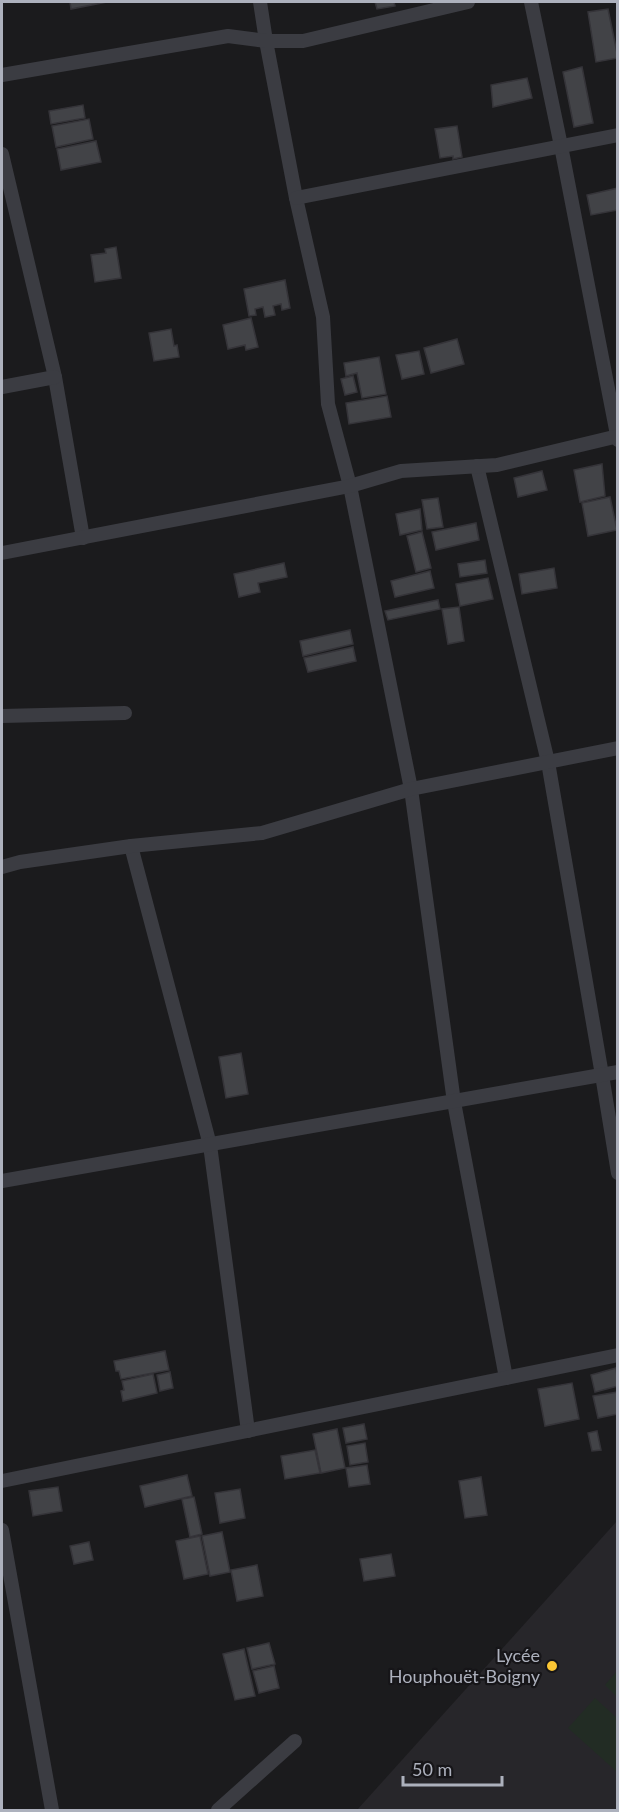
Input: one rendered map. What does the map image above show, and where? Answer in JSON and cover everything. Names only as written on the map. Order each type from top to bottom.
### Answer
[{"type":"street","points":[[260,2],[296,198],[323,316],[328,404],[350,486],[411,789],[454,1102],[506,1378]]},
{"type":"street","points":[[2,75],[228,36],[266,41],[303,41],[468,2]]},
{"type":"street","points":[[2,553],[350,486],[402,471],[497,465],[617,437],[531,2]]},
{"type":"street","points":[[296,198],[618,135]]},
{"type":"street","points":[[2,154],[55,377],[83,538]]},
{"type":"street","points":[[2,387],[55,377]]},
{"type":"street","points":[[477,466],[548,762],[618,1173]]},
{"type":"street","points":[[2,717],[125,712]]},
{"type":"street","points":[[2,867],[20,862],[131,846],[262,833],[411,789],[618,748]]},
{"type":"street","points":[[131,846],[210,1145],[248,1431]]},
{"type":"street","points":[[2,1181],[618,1072]]},
{"type":"street","points":[[2,1481],[618,1355]]},
{"type":"street","points":[[2,1530],[52,1810]]},
{"type":"street","points":[[218,1810],[295,1741]]},
{"type":"shaded area","name":"Lycée Houphouët-Boigny","points":[[617,1521],[617,1810],[357,1810]]},
{"type":"shaded area","points":[[617,1671],[617,1697],[605,1685]]},
{"type":"shaded area","points":[[595,1698],[617,1718],[617,1772],[568,1728]]},
{"type":"building","points":[[70,2],[107,2],[71,9]]},
{"type":"building","points":[[375,2],[394,2],[395,6],[377,9]]},
{"type":"building","points":[[608,9],[618,58],[596,62],[588,12]]},
{"type":"building","points":[[582,67],[593,123],[574,127],[563,72]]},
{"type":"building","points":[[527,78],[532,98],[493,107],[491,85]]},
{"type":"building","points":[[83,105],[85,118],[51,124],[49,111]]},
{"type":"building","points":[[89,119],[93,139],[56,147],[52,126]]},
{"type":"building","points":[[457,126],[462,157],[440,158],[435,129]]},
{"type":"building","points":[[96,141],[101,162],[61,170],[57,149]]},
{"type":"building","points":[[618,188],[618,210],[591,215],[587,195]]},
{"type":"building","points":[[116,247],[121,278],[95,282],[91,255],[106,253],[105,249]]},
{"type":"building","points":[[285,280],[290,308],[282,310],[281,304],[273,306],[275,315],[265,317],[263,307],[255,309],[256,315],[249,316],[244,289]]},
{"type":"building","points":[[251,318],[258,347],[246,350],[245,345],[228,349],[223,325]]},
{"type":"building","points":[[171,329],[179,357],[154,361],[149,333]]},
{"type":"building","points":[[457,339],[464,364],[431,373],[424,348]]},
{"type":"building","points":[[419,351],[424,374],[402,379],[396,355]]},
{"type":"building","points":[[379,357],[386,394],[362,398],[357,373],[346,376],[344,363]]},
{"type":"building","points":[[353,376],[357,392],[345,395],[341,379]]},
{"type":"building","points":[[387,396],[391,417],[349,424],[346,403]]},
{"type":"building","points":[[602,464],[605,496],[580,502],[574,470]]},
{"type":"building","points":[[542,471],[547,490],[518,497],[514,478]]},
{"type":"building","points":[[610,497],[617,530],[588,536],[582,503]]},
{"type":"building","points":[[438,498],[443,527],[427,529],[422,500]]},
{"type":"building","points":[[420,509],[422,530],[400,535],[396,514]]},
{"type":"building","points":[[476,523],[479,540],[436,550],[432,532]]},
{"type":"building","points":[[422,532],[431,568],[416,572],[407,536]]},
{"type":"building","points":[[485,560],[487,573],[460,577],[458,564]]},
{"type":"building","points":[[284,563],[287,577],[258,583],[260,592],[239,597],[234,574]]},
{"type":"building","points":[[554,568],[557,588],[522,594],[519,574]]},
{"type":"building","points":[[430,571],[434,588],[395,597],[391,581]]},
{"type":"building","points":[[488,578],[493,599],[460,606],[456,584]]},
{"type":"building","points":[[438,600],[440,609],[388,620],[385,611]]},
{"type":"building","points":[[459,607],[464,641],[448,644],[442,609]]},
{"type":"building","points":[[350,630],[353,644],[303,656],[300,641]]},
{"type":"building","points":[[353,647],[356,661],[308,672],[304,658]]},
{"type":"building","points":[[241,1053],[248,1094],[226,1098],[219,1057]]},
{"type":"building","points":[[165,1351],[169,1370],[121,1379],[119,1371],[116,1371],[114,1361]]},
{"type":"building","points":[[616,1368],[618,1386],[595,1392],[591,1375]]},
{"type":"building","points":[[170,1372],[173,1388],[160,1391],[157,1375]]},
{"type":"building","points":[[153,1374],[157,1393],[123,1401],[122,1381]]},
{"type":"building","points":[[572,1383],[579,1419],[545,1426],[538,1389]]},
{"type":"building","points":[[618,1392],[618,1414],[598,1418],[593,1396]]},
{"type":"building","points":[[364,1424],[367,1439],[346,1443],[343,1428]]},
{"type":"building","points":[[337,1429],[345,1468],[321,1473],[313,1434]]},
{"type":"building","points":[[597,1431],[601,1450],[592,1451],[588,1433]]},
{"type":"building","points":[[365,1443],[368,1462],[350,1465],[347,1446]]},
{"type":"building","points":[[315,1450],[320,1473],[285,1479],[281,1456]]},
{"type":"building","points":[[367,1465],[370,1484],[349,1487],[346,1468]]},
{"type":"building","points":[[187,1475],[192,1496],[145,1507],[140,1486]]},
{"type":"building","points":[[481,1477],[487,1515],[465,1518],[459,1481]]},
{"type":"building","points":[[58,1487],[62,1511],[33,1516],[29,1491]]},
{"type":"building","points":[[240,1489],[245,1518],[220,1523],[215,1493]]},
{"type":"building","points":[[194,1497],[202,1534],[190,1537],[182,1499]]},
{"type":"building","points":[[222,1532],[230,1572],[210,1576],[202,1536]]},
{"type":"building","points":[[200,1536],[208,1574],[184,1579],[176,1541]]},
{"type":"building","points":[[89,1542],[93,1560],[74,1564],[70,1546]]},
{"type":"building","points":[[391,1554],[395,1576],[364,1581],[360,1559]]},
{"type":"building","points":[[257,1565],[263,1596],[237,1601],[231,1570]]},
{"type":"building","points":[[269,1643],[275,1664],[252,1669],[247,1648]]},
{"type":"building","points":[[244,1649],[255,1696],[235,1700],[223,1654]]},
{"type":"building","points":[[274,1666],[279,1688],[259,1693],[253,1671]]},
{"type":"place","name":"Lycée Houphouët-Boigny","points":[[552,1666]]}]
